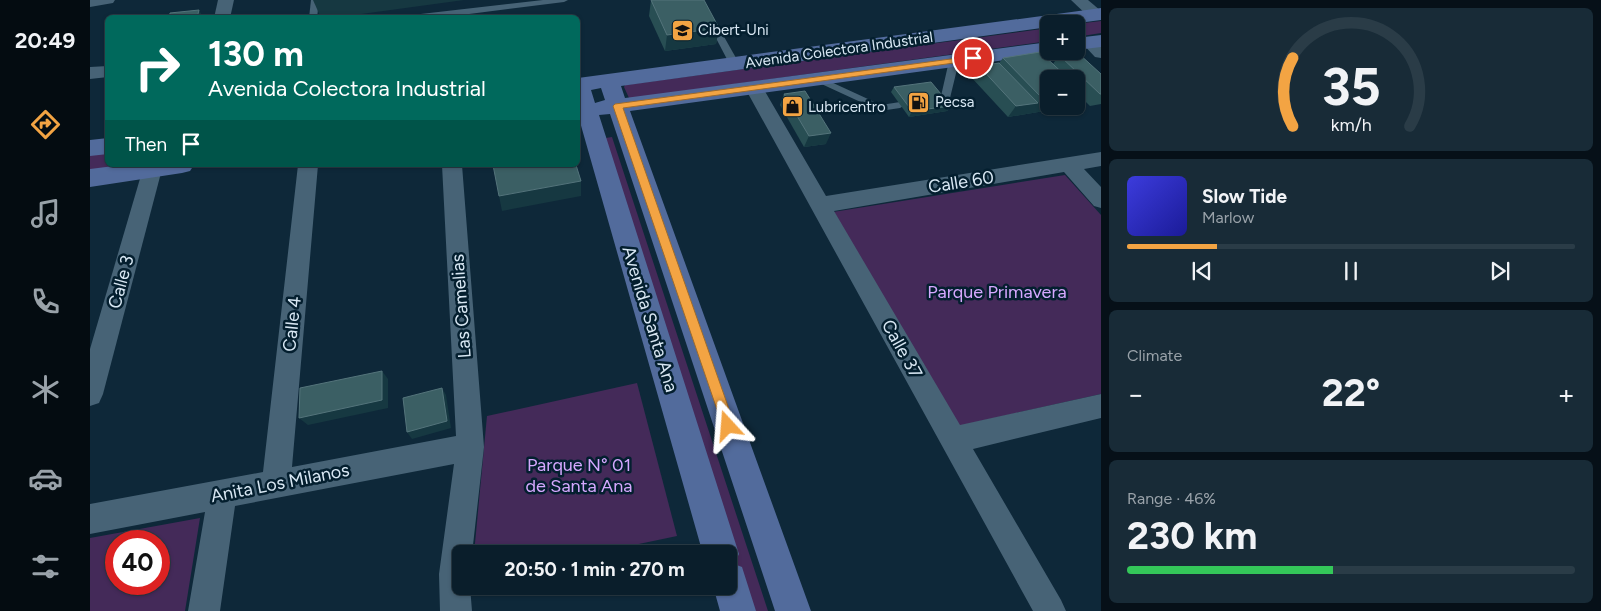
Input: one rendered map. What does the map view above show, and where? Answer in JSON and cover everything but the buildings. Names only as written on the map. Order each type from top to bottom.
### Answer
[{"type":"main road","name":"Avenida Colectora Industrial","points":[[580,98],[614,93],[735,64],[1099,15]]},
{"type":"main road","name":"Avenida Colectora Industrial","points":[[614,93],[754,88],[1040,49]]},
{"type":"main road","name":"Avenida Santa Ana","points":[[614,93],[793,611]]},
{"type":"main road","name":"Avenida Santa Ana","points":[[580,98],[718,545]]},
{"type":"main road","points":[[90,148],[105,146]]},
{"type":"main road","points":[[90,178],[167,167]]},
{"type":"main road","points":[[733,595],[738,611]]},
{"type":"street","points":[[90,2],[107,0]]},
{"type":"street","points":[[223,15],[226,0]]},
{"type":"street","points":[[1079,0],[1099,15]]},
{"type":"street","points":[[90,73],[105,71]]},
{"type":"street","name":"Calle 37","points":[[754,88],[1050,611]]},
{"type":"street","name":"Calle 60","points":[[820,205],[1101,159]]},
{"type":"street","points":[[1068,164],[1101,200]]},
{"type":"street","name":"Calle 4","points":[[276,484],[308,167]]},
{"type":"street","name":"Las Camelias","points":[[452,167],[470,447],[454,574],[456,611]]},
{"type":"street","name":"Calle 3","points":[[90,394],[152,169]]},
{"type":"street","points":[[953,440],[1101,406]]},
{"type":"street","name":"Anita Los Milanos","points":[[90,519],[470,447]]},
{"type":"street","points":[[204,611],[222,494]]},
{"type":"lane","points":[[314,15],[316,0]]},
{"type":"lane","points":[[436,15],[564,0]]},
{"type":"lane","points":[[705,9],[735,64]]},
{"type":"lane","points":[[938,100],[945,98],[954,61]]},
{"type":"lane","points":[[818,79],[880,108],[900,105]]},
{"type":"green space","points":[[1101,21],[1101,33],[1085,36],[1085,23]]},
{"type":"green space","points":[[1040,29],[1040,42],[633,98],[629,98],[624,87],[625,85]]},
{"type":"green space","points":[[612,137],[768,611],[744,611],[737,588],[737,545],[726,545],[599,139]]},
{"type":"green space","points":[[105,152],[105,167],[127,167],[90,172],[90,154]]},
{"type":"green space","name":"Parque Primavera","points":[[1065,175],[1101,215],[1101,394],[954,427],[833,212]]},
{"type":"green space","name":"Parque N° 01 de Santa Ana","points":[[637,383],[677,536],[634,545],[475,545],[487,416]]},
{"type":"green space","points":[[200,518],[185,611],[90,611],[90,538],[105,535],[105,595],[170,595],[170,530],[134,530]]},
{"type":"place","name":"Cibert-Uni","points":[[682,30]]},
{"type":"place","name":"Pecsa","points":[[919,102]]},
{"type":"place","name":"Lubricentro","points":[[792,107]]},
{"type":"route","points":[[728,426],[618,106],[973,58]]}]
